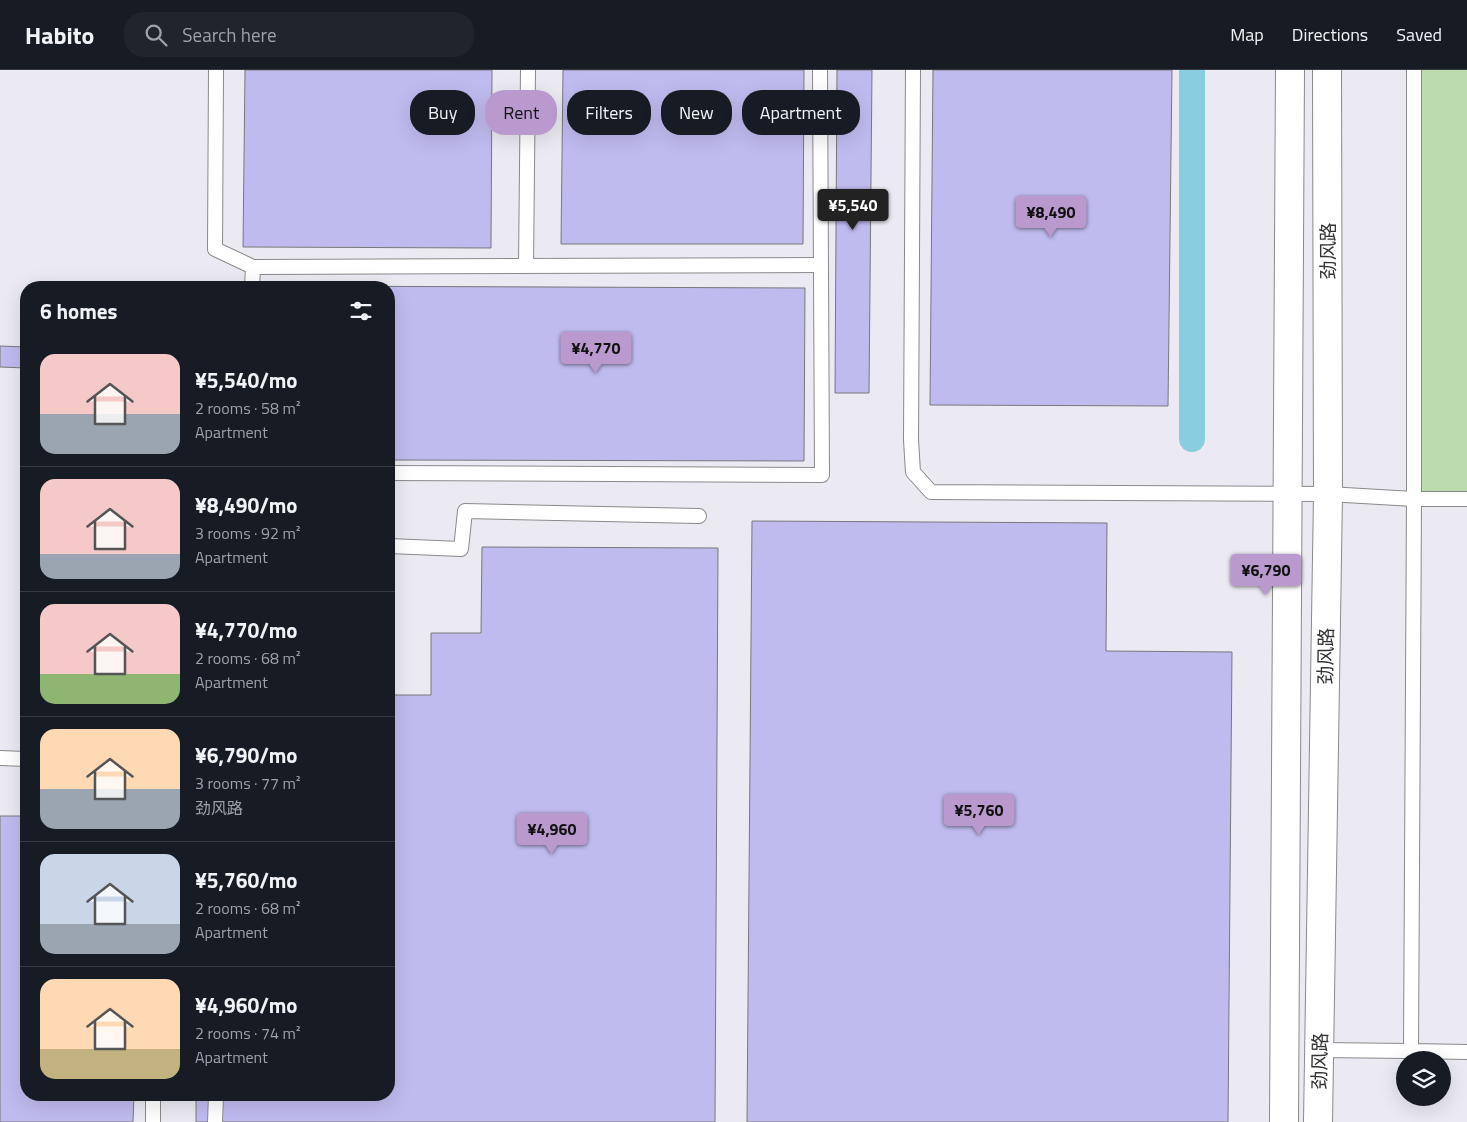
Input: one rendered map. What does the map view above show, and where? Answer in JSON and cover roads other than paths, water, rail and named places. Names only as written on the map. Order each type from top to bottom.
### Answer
[{"type":"street","name":"劲风路","points":[[1284,1122],[1290,70]]},
{"type":"street","name":"劲风路","points":[[1318,1122],[1328,494],[1327,70]]},
{"type":"lane","points":[[216,70],[215,249],[253,267],[821,265]]},
{"type":"lane","points":[[526,266],[528,70]]},
{"type":"lane","points":[[395,473],[822,475],[820,70]]},
{"type":"lane","points":[[913,70],[911,440],[914,472],[931,492],[1288,493],[1414,499],[1467,499]]},
{"type":"lane","points":[[1319,1050],[1411,1051],[1414,70]]},
{"type":"lane","points":[[252,281],[253,267]]},
{"type":"lane","points":[[395,546],[461,549],[465,511],[699,516]]},
{"type":"lane","points":[[0,758],[20,758]]},
{"type":"lane","points":[[1451,1052],[1467,1052]]},
{"type":"lane","points":[[153,1101],[153,1122]]},
{"type":"lane","points":[[215,1122],[216,1101]]},
{"type":"waterway","points":[[1192,70],[1192,439]]}]
